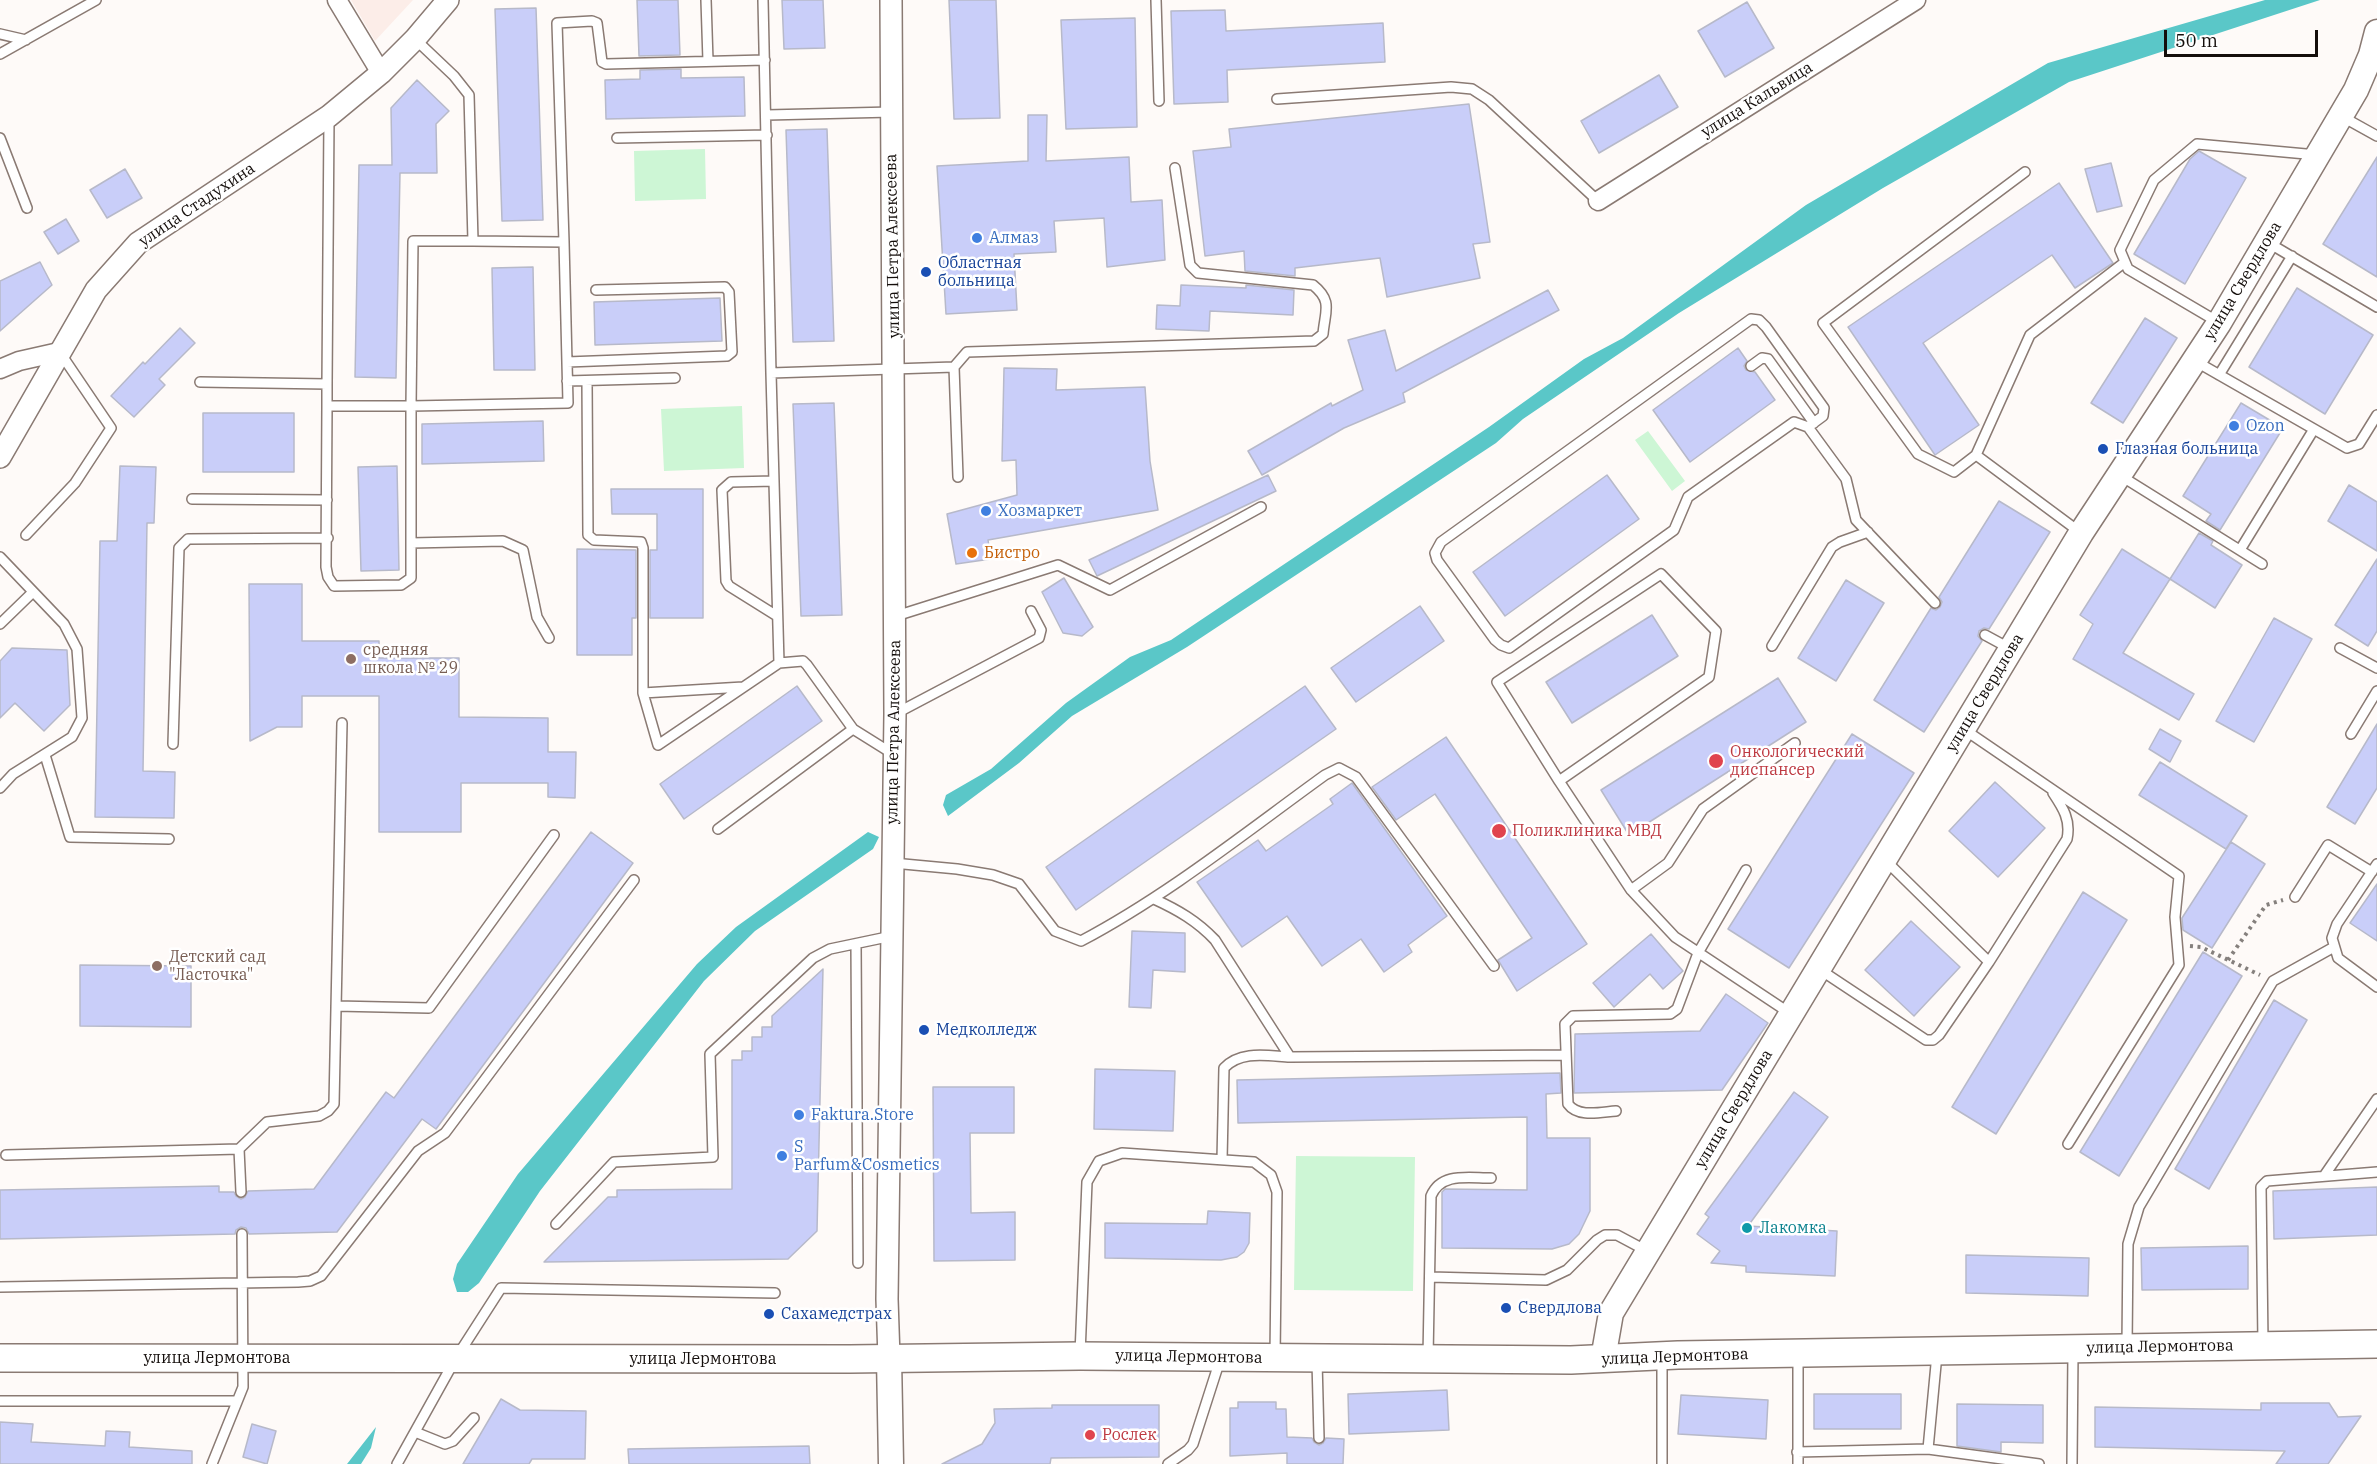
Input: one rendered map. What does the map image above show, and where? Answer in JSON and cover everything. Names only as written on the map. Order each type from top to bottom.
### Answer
[{"type":"main road","name":"улица Свердлова","points":[[1603,1359],[1611,1313],[2081,533],[2219,323],[2342,116],[2371,55],[2377,32]]},
{"type":"main road","name":"улица Лермонтова","points":[[0,1358],[1080,1356],[1603,1359],[1662,1356],[2377,1344]]},
{"type":"main road","name":"улица Петра Алексеева","points":[[890,1358],[891,1464]]},
{"type":"street","points":[[337,0],[381,73]]},
{"type":"street","name":"улица Стадухина","points":[[0,457],[96,290],[138,243],[329,116],[381,73],[415,39],[447,0]]},
{"type":"street","name":"улица Петра Алексеева","points":[[890,1358],[887,1299],[893,754],[896,714],[891,0]]},
{"type":"street","name":"улица Кальвица","points":[[1598,201],[1916,0]]},
{"type":"street","points":[[0,369],[59,352]]},
{"type":"lane","points":[[0,54],[96,0]]},
{"type":"lane","points":[[706,0],[708,61]]},
{"type":"lane","points":[[763,0],[779,663]]},
{"type":"lane","points":[[1156,0],[1159,100]]},
{"type":"lane","points":[[327,406],[568,403],[557,23],[592,21],[597,23],[602,62],[606,64],[765,60]]},
{"type":"lane","points":[[0,34],[26,40]]},
{"type":"lane","points":[[415,39],[454,76],[469,95],[473,241]]},
{"type":"lane","points":[[1277,99],[1451,87],[1472,89],[1490,100],[1598,201]]},
{"type":"lane","points":[[767,115],[892,112]]},
{"type":"lane","points":[[329,116],[327,538],[328,577],[334,586],[401,585],[411,578],[413,241],[564,242]]},
{"type":"lane","points":[[2342,116],[2376,132]]},
{"type":"lane","points":[[617,138],[767,135]]},
{"type":"lane","points":[[0,138],[27,208]]},
{"type":"lane","points":[[2219,323],[2128,269],[2120,250],[2154,180],[2197,144],[2319,155]]},
{"type":"lane","points":[[957,477],[954,367],[967,352],[1314,342],[1323,334],[1326,300],[1324,294],[1313,285],[1198,273],[1190,265],[1175,168]]},
{"type":"lane","points":[[2025,172],[1823,323],[1918,454],[1954,472],[1976,455],[2030,335],[2125,262]]},
{"type":"lane","points":[[2267,242],[2377,306]]},
{"type":"lane","points":[[2219,375],[2292,256]]},
{"type":"lane","points":[[567,362],[727,356],[732,352],[729,292],[725,287],[596,290]]},
{"type":"lane","points":[[1751,319],[1758,320],[1766,327],[1824,408],[1823,416],[1811,425],[1794,422],[1790,424],[1689,497],[1674,530],[1509,648],[1495,640],[1437,560],[1435,553],[1441,542],[1751,319]]},
{"type":"lane","points":[[26,535],[75,483],[111,428],[59,352]]},
{"type":"lane","points":[[1751,366],[1762,358],[1768,359],[1849,484],[1853,513],[1935,603]]},
{"type":"lane","points":[[2194,360],[2347,448],[2359,444],[2377,415]]},
{"type":"lane","points":[[771,373],[954,367]]},
{"type":"lane","points":[[567,381],[675,378]]},
{"type":"lane","points":[[587,381],[588,535],[594,540],[641,542],[644,548],[643,693],[658,746],[779,663],[803,661],[853,729],[893,754]]},
{"type":"lane","points":[[200,382],[327,384]]},
{"type":"lane","points":[[2240,550],[2314,429]]},
{"type":"lane","points":[[1976,455],[2081,533]]},
{"type":"lane","points":[[2119,475],[2262,564]]},
{"type":"lane","points":[[774,481],[730,482],[722,490],[726,581],[729,586],[777,616]]},
{"type":"lane","points":[[192,499],[327,500]]},
{"type":"lane","points":[[896,616],[1058,565],[1110,590],[1261,507]]},
{"type":"lane","points":[[1772,646],[1832,547],[1868,532]]},
{"type":"lane","points":[[173,744],[179,548],[188,539],[327,538]]},
{"type":"lane","points":[[411,543],[503,541],[523,550],[537,617],[549,638]]},
{"type":"lane","points":[[0,557],[64,624],[77,649],[82,718],[72,737],[13,774],[0,788]]},
{"type":"lane","points":[[1559,781],[1709,677],[1716,631],[1661,574],[1497,682],[1559,781],[1631,890],[1675,937],[1791,1014]]},
{"type":"lane","points":[[0,624],[33,592]]},
{"type":"lane","points":[[896,714],[1039,638],[1041,630],[1031,612]]},
{"type":"lane","points":[[1985,635],[2011,650]]},
{"type":"lane","points":[[2340,648],[2377,668]]},
{"type":"lane","points":[[643,693],[744,687]]},
{"type":"lane","points":[[2350,734],[2377,691]]},
{"type":"lane","points":[[6,1155],[239,1149],[267,1122],[319,1116],[334,1104],[342,723]]},
{"type":"lane","points":[[718,830],[853,729]]},
{"type":"lane","points":[[1963,729],[2179,876],[2175,917],[2179,965],[2068,1144]]},
{"type":"lane","points":[[1631,890],[1668,863],[1703,809],[1795,743]]},
{"type":"lane","points":[[45,755],[70,837],[170,839]]},
{"type":"lane","points":[[893,863],[975,872],[993,875],[1019,884],[1055,931],[1081,941],[1122,920],[1154,899],[1325,774],[1339,768],[1356,777],[1494,966]]},
{"type":"lane","points":[[1819,968],[1926,1040],[1933,1040],[1939,1035],[1989,962],[2067,839],[2069,828],[2067,815],[2050,788]]},
{"type":"lane","points":[[336,1006],[429,1008],[554,835]]},
{"type":"lane","points":[[2295,897],[2328,845],[2374,868],[2337,924],[2332,938],[2338,958],[2377,987]]},
{"type":"lane","points":[[1884,860],[1989,962]]},
{"type":"lane","points":[[1616,1111],[1580,1113],[1572,1110],[1568,1104],[1565,1024],[1573,1016],[1670,1014],[1677,1009],[1698,953],[1746,870]]},
{"type":"lane","points":[[0,1287],[310,1281],[321,1276],[418,1151],[445,1133],[634,880]]},
{"type":"lane","points":[[1154,899],[1185,914],[1202,926],[1215,940],[1290,1057]]},
{"type":"lane","points":[[556,1224],[614,1162],[713,1157],[710,1054],[813,958],[830,949],[892,936]]},
{"type":"lane","points":[[855,944],[858,1263]]},
{"type":"lane","points":[[2127,1348],[2128,1244],[2139,1207],[2273,981],[2334,947]]},
{"type":"lane","points":[[1222,1160],[1224,1068],[1231,1061],[1242,1057],[1566,1055]]},
{"type":"lane","points":[[2324,1176],[2377,1099]]},
{"type":"lane","points":[[239,1149],[241,1192]]},
{"type":"lane","points":[[1080,1356],[1087,1182],[1100,1161],[1122,1153],[1254,1162],[1271,1175],[1277,1192],[1275,1358]]},
{"type":"lane","points":[[2263,1346],[2261,1187],[2266,1181],[2377,1172]]},
{"type":"lane","points":[[1428,1359],[1431,1196],[1435,1187],[1446,1179],[1491,1178]]},
{"type":"lane","points":[[212,1464],[243,1387],[242,1234]]},
{"type":"lane","points":[[1430,1277],[1546,1280],[1568,1270],[1597,1239],[1605,1235],[1617,1235],[1648,1251]]},
{"type":"lane","points":[[397,1464],[456,1358],[501,1288],[775,1293]]},
{"type":"lane","points":[[2072,1464],[2073,1349]]},
{"type":"lane","points":[[1928,1449],[1937,1351]]},
{"type":"lane","points":[[1798,1354],[1798,1464]]},
{"type":"lane","points":[[1662,1356],[1662,1464]]},
{"type":"lane","points":[[1168,1464],[1193,1444],[1221,1358]]},
{"type":"lane","points":[[1317,1359],[1319,1438]]},
{"type":"lane","points":[[0,1401],[236,1401]]},
{"type":"lane","points":[[415,1432],[445,1444],[453,1441],[474,1418]]},
{"type":"lane","points":[[1797,1452],[1928,1449],[2039,1464]]},
{"type":"path","points":[[2228,960],[2266,905],[2295,897]]},
{"type":"path","points":[[2177,946],[2201,947],[2273,981]]},
{"type":"shaded area","points":[[351,0],[413,0],[375,41]]},
{"type":"green space","points":[[705,149],[706,199],[635,201],[634,151]]},
{"type":"green space","points":[[742,406],[744,468],[664,471],[661,409]]},
{"type":"green space","points":[[1648,431],[1685,481],[1672,491],[1635,440]]},
{"type":"green space","points":[[1296,1156],[1415,1157],[1413,1291],[1294,1290]]},
{"type":"water","points":[[2265,0],[2320,0],[2069,82],[1883,188],[1679,313],[1523,419],[1496,443],[1187,647],[1072,716],[1019,763],[948,816],[943,805],[946,795],[991,769],[1066,703],[1130,657],[1171,640],[1489,427],[1584,359],[1623,338],[1806,205],[2048,63]]},
{"type":"water","points":[[868,832],[879,837],[873,849],[755,931],[704,981],[540,1191],[479,1283],[468,1292],[457,1292],[453,1279],[457,1264],[518,1174],[697,964],[736,927]]},
{"type":"water","points":[[376,1427],[371,1448],[361,1464],[347,1464]]},
{"type":"building","points":[[637,0],[678,0],[680,55],[639,56]]},
{"type":"building","points":[[782,0],[823,0],[825,48],[784,49]]},
{"type":"building","points":[[949,0],[996,0],[1000,118],[954,119]]},
{"type":"building","points":[[1747,2],[1774,48],[1725,77],[1698,31]]},
{"type":"building","points":[[536,8],[543,220],[502,221],[495,9]]},
{"type":"building","points":[[1225,10],[1226,31],[1383,23],[1385,62],[1227,70],[1228,102],[1174,104],[1171,11]]},
{"type":"building","points":[[1135,18],[1137,127],[1066,129],[1061,20]]},
{"type":"building","points":[[681,69],[681,78],[744,77],[745,116],[606,119],[605,80],[640,79],[640,70]]},
{"type":"building","points":[[1659,75],[1678,107],[1599,153],[1581,121]]},
{"type":"building","points":[[417,80],[449,111],[436,124],[437,173],[400,173],[396,378],[355,377],[359,165],[392,165],[391,108]]},
{"type":"building","points":[[1469,104],[1490,242],[1473,244],[1480,278],[1387,297],[1380,258],[1295,268],[1295,276],[1245,271],[1244,251],[1205,256],[1193,151],[1231,147],[1229,129]]},
{"type":"building","points":[[1028,115],[1047,115],[1046,161],[1129,157],[1131,202],[1162,200],[1165,260],[1107,267],[1104,218],[1054,221],[1056,252],[1014,254],[1017,310],[946,314],[937,166],[1028,161]]},
{"type":"building","points":[[827,129],[834,341],[793,342],[786,130]]},
{"type":"building","points":[[2199,151],[2246,178],[2185,284],[2134,254],[2190,159]]},
{"type":"building","points":[[2377,157],[2377,277],[2323,244]]},
{"type":"building","points":[[2111,163],[2122,206],[2097,212],[2085,169]]},
{"type":"building","points":[[125,169],[142,198],[107,218],[90,190]]},
{"type":"building","points":[[2059,183],[2113,263],[2075,288],[2052,255],[1923,343],[1979,425],[1935,455],[1848,327]]},
{"type":"building","points":[[66,219],[79,241],[58,254],[44,232]]},
{"type":"building","points":[[40,262],[52,285],[0,331],[0,281]]},
{"type":"building","points":[[533,267],[535,370],[494,370],[492,268]]},
{"type":"building","points":[[1181,285],[1246,288],[1246,285],[1294,290],[1293,315],[1210,311],[1209,331],[1156,329],[1157,305],[1180,306]]},
{"type":"building","points":[[2297,288],[2373,335],[2325,414],[2249,367]]},
{"type":"building","points":[[1548,290],[1559,310],[1403,393],[1405,402],[1344,428],[1262,475],[1248,451],[1331,403],[1332,406],[1363,390],[1348,340],[1385,330],[1396,371]]},
{"type":"building","points":[[720,298],[722,341],[595,345],[594,302]]},
{"type":"building","points":[[2145,318],[2177,338],[2123,423],[2091,403]]},
{"type":"building","points":[[180,328],[195,343],[159,379],[165,385],[134,417],[111,396]]},
{"type":"building","points":[[1738,348],[1747,361],[1744,366],[1746,370],[1755,372],[1775,400],[1690,462],[1653,410]]},
{"type":"building","points":[[1004,368],[1057,369],[1056,390],[1145,387],[1150,461],[1158,510],[988,540],[991,559],[956,564],[947,514],[1017,495],[1016,460],[1002,461]]},
{"type":"building","points":[[834,403],[842,615],[801,616],[793,404]]},
{"type":"building","points":[[2241,403],[2283,428],[2220,530],[2206,521],[2211,514],[2183,496]]},
{"type":"building","points":[[203,413],[294,413],[294,472],[203,472]]},
{"type":"building","points":[[543,421],[544,461],[422,464],[422,424]]},
{"type":"building","points":[[120,466],[156,467],[154,523],[147,523],[143,771],[175,772],[174,818],[95,817],[100,541],[117,541]]},
{"type":"building","points":[[397,466],[399,570],[361,571],[358,467]]},
{"type":"building","points":[[1268,475],[1276,491],[1097,576],[1089,560]]},
{"type":"building","points":[[1607,475],[1639,519],[1505,616],[1473,572]]},
{"type":"building","points":[[2349,485],[2377,502],[2377,551],[2328,521]]},
{"type":"building","points":[[611,489],[703,489],[703,618],[650,618],[650,550],[657,550],[657,514],[612,514]]},
{"type":"building","points":[[1999,501],[2050,532],[1989,629],[1984,628],[1979,631],[1978,636],[1982,641],[1924,732],[1874,700],[1931,608],[1936,610],[1940,607],[1942,602],[1939,597]]},
{"type":"building","points":[[2199,533],[2213,541],[2211,545],[2242,565],[2215,608],[2170,579]]},
{"type":"building","points":[[577,549],[636,550],[636,618],[632,618],[632,655],[577,655]]},
{"type":"building","points":[[2122,549],[2170,579],[2123,653],[2194,694],[2179,720],[2073,659],[2093,624],[2080,615]]},
{"type":"building","points":[[2377,559],[2377,631],[2368,646],[2335,625]]},
{"type":"building","points":[[1064,578],[1093,627],[1082,636],[1063,633],[1042,592]]},
{"type":"building","points":[[1846,580],[1884,603],[1836,681],[1798,658]]},
{"type":"building","points":[[249,584],[302,584],[302,641],[379,641],[379,658],[459,658],[459,717],[548,718],[548,752],[576,752],[575,798],[548,797],[548,783],[461,783],[461,832],[379,832],[379,696],[302,696],[302,727],[277,727],[250,741]]},
{"type":"building","points":[[1420,606],[1444,641],[1356,702],[1331,668]]},
{"type":"building","points":[[1652,615],[1678,656],[1572,723],[1546,682]]},
{"type":"building","points":[[2274,618],[2312,639],[2254,742],[2216,721]]},
{"type":"building","points":[[12,648],[67,650],[70,705],[44,731],[15,703],[0,718],[0,661]]},
{"type":"building","points":[[1778,678],[1806,722],[1629,835],[1601,790]]},
{"type":"building","points":[[797,686],[822,721],[684,819],[660,784]]},
{"type":"building","points":[[1305,686],[1336,729],[1076,910],[1046,867]]},
{"type":"building","points":[[2377,724],[2377,788],[2355,824],[2327,807]]},
{"type":"building","points":[[2160,729],[2181,741],[2170,762],[2149,749]]},
{"type":"building","points":[[1852,734],[1914,773],[1789,968],[1728,929]]},
{"type":"building","points":[[1446,737],[1587,944],[1517,991],[1498,960],[1532,938],[1435,794],[1396,820],[1372,787]]},
{"type":"building","points":[[2160,762],[2247,816],[2226,849],[2139,795]]},
{"type":"building","points":[[1995,782],[2045,828],[1998,877],[1949,831]]},
{"type":"building","points":[[1352,783],[1447,916],[1408,945],[1412,952],[1384,972],[1361,939],[1322,966],[1287,916],[1242,947],[1197,882],[1258,840],[1266,851],[1333,804],[1330,799]]},
{"type":"building","points":[[591,832],[633,863],[436,1129],[422,1119],[337,1232],[249,1234],[246,1228],[241,1227],[236,1230],[235,1234],[0,1239],[0,1190],[219,1186],[219,1192],[234,1192],[241,1199],[248,1191],[314,1189],[386,1092],[394,1098]]},
{"type":"building","points":[[2231,842],[2265,864],[2212,948],[2183,930],[2182,918]]},
{"type":"building","points":[[2377,884],[2377,941],[2350,923]]},
{"type":"building","points":[[2083,892],[2127,920],[1996,1134],[1952,1107]]},
{"type":"building","points":[[1911,921],[1960,967],[1914,1016],[1865,970]]},
{"type":"building","points":[[1132,931],[1185,933],[1185,972],[1153,970],[1151,1008],[1129,1007]]},
{"type":"building","points":[[1651,934],[1683,971],[1663,989],[1650,974],[1614,1007],[1593,983]]},
{"type":"building","points":[[2203,952],[2242,976],[2119,1176],[2080,1152]]},
{"type":"building","points":[[80,965],[191,966],[191,1027],[80,1026]]},
{"type":"building","points":[[823,969],[817,1231],[788,1259],[544,1262],[608,1197],[617,1197],[617,1190],[732,1189],[732,1060],[742,1060],[742,1051],[752,1051],[752,1037],[762,1037],[762,1027],[772,1027],[772,1016]]},
{"type":"building","points":[[1726,994],[1768,1023],[1722,1090],[1574,1093],[1575,1034],[1700,1031]]},
{"type":"building","points":[[2274,1000],[2307,1020],[2209,1189],[2175,1169]]},
{"type":"building","points":[[1095,1069],[1175,1071],[1173,1131],[1094,1129]]},
{"type":"building","points":[[1560,1073],[1561,1093],[1546,1094],[1547,1138],[1590,1138],[1590,1211],[1579,1234],[1569,1244],[1552,1249],[1442,1248],[1442,1192],[1445,1189],[1527,1190],[1527,1117],[1238,1123],[1237,1080]]},
{"type":"building","points":[[933,1087],[1014,1087],[1014,1133],[970,1133],[971,1213],[1015,1212],[1015,1260],[934,1261]]},
{"type":"building","name":"Лакомка","points":[[1794,1092],[1828,1117],[1748,1226],[1837,1231],[1835,1276],[1746,1272],[1746,1266],[1711,1263],[1720,1251],[1697,1234],[1709,1217],[1705,1214]]},
{"type":"building","points":[[2377,1187],[2377,1235],[2274,1239],[2273,1191]]},
{"type":"building","points":[[1208,1211],[1250,1213],[1249,1243],[1244,1252],[1237,1257],[1221,1260],[1105,1258],[1105,1223],[1207,1224]]},
{"type":"building","points":[[2248,1246],[2248,1289],[2142,1290],[2141,1248]]},
{"type":"building","points":[[1966,1255],[2089,1258],[2088,1296],[1966,1293]]},
{"type":"building","points":[[1447,1390],[1449,1430],[1349,1434],[1348,1394]]},
{"type":"building","points":[[1814,1394],[1901,1394],[1901,1429],[1814,1429]]},
{"type":"building","points":[[1681,1395],[1768,1400],[1766,1439],[1678,1434]]},
{"type":"building","points":[[501,1399],[520,1410],[586,1411],[585,1459],[532,1459],[529,1464],[463,1464]]},
{"type":"building","points":[[1238,1402],[1276,1402],[1276,1409],[1286,1409],[1287,1437],[1312,1438],[1319,1445],[1326,1438],[1344,1439],[1343,1464],[1287,1464],[1287,1453],[1230,1456],[1230,1408],[1238,1408]]},
{"type":"building","points":[[2261,1403],[2329,1403],[2338,1417],[2361,1416],[2328,1464],[2276,1464],[2285,1451],[2095,1447],[2095,1407],[2261,1410]]},
{"type":"building","points":[[1957,1404],[2043,1405],[2043,1443],[2001,1442],[2001,1452],[1957,1446]]},
{"type":"building","points":[[1052,1405],[1159,1405],[1159,1457],[1051,1458],[1050,1464],[942,1464],[982,1444],[995,1423],[994,1409],[1052,1408]]},
{"type":"building","points":[[0,1422],[33,1424],[31,1442],[105,1446],[106,1431],[130,1432],[129,1447],[192,1451],[192,1464],[0,1464]]},
{"type":"building","points":[[252,1424],[276,1431],[267,1464],[243,1457]]},
{"type":"building","points":[[809,1446],[810,1464],[629,1464],[628,1449]]},
{"type":"place","name":"Алмаз","points":[[977,238]]},
{"type":"place","name":"Областная больница","points":[[926,272]]},
{"type":"place","name":"Ozon","points":[[2234,426]]},
{"type":"place","name":"Глазная больница","points":[[2103,449]]},
{"type":"place","name":"Хозмаркет","points":[[986,511]]},
{"type":"place","name":"Бистро","points":[[972,553]]},
{"type":"place","name":"средняя школа № 29","points":[[351,659]]},
{"type":"place","name":"Онкологический диспансер","points":[[1716,761]]},
{"type":"place","name":"Поликлиника МВД","points":[[1499,831]]},
{"type":"place","name":"Детский сад \"Ласточка\"","points":[[157,966]]},
{"type":"place","name":"Медколледж","points":[[924,1030]]},
{"type":"place","name":"Faktura.Store","points":[[799,1115]]},
{"type":"place","name":"S Parfum&Cosmetics","points":[[782,1156]]},
{"type":"place","name":"Лакомка","points":[[1747,1228]]},
{"type":"place","name":"Свердлова","points":[[1506,1308]]},
{"type":"place","name":"Сахамедстрах","points":[[769,1314]]},
{"type":"place","name":"Рослек","points":[[1090,1435]]}]
